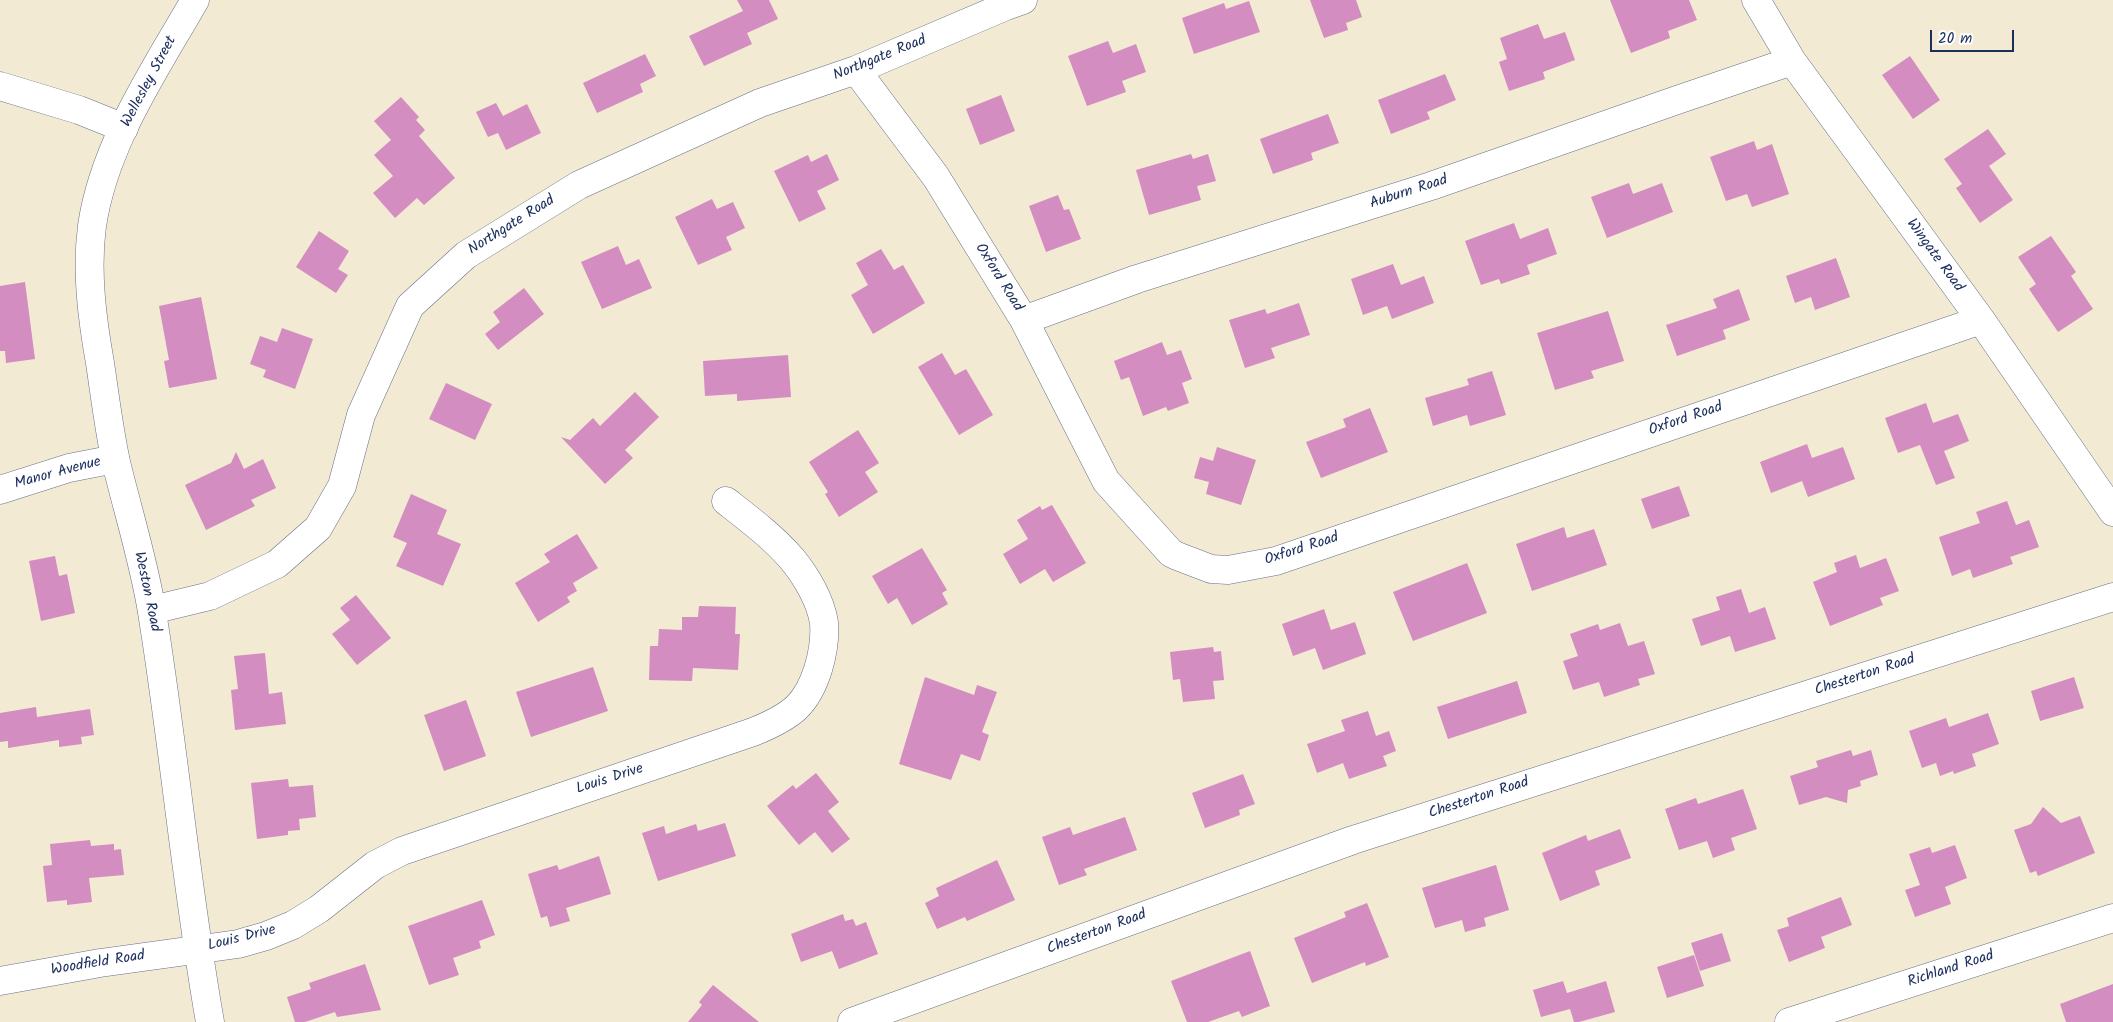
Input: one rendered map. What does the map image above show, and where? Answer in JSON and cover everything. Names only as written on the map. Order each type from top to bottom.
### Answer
[{"type":"street","name":"Wellesley Street","points":[[108,166],[140,96],[195,0]]},
{"type":"street","name":"Northgate Road","points":[[152,610],[210,596],[277,564],[318,528],[342,486],[361,414],[410,306],[466,255],[579,185],[760,103],[856,70],[1023,0]]},
{"type":"street","name":"Wingate Road","points":[[1756,0],[1792,61],[1981,320],[2113,512]]},
{"type":"street","name":"Auburn Road","points":[[1024,320],[1137,279],[1431,186],[1680,98],[1792,61]]},
{"type":"street","name":"Oxford Road","points":[[856,70],[936,177],[1024,320],[1106,481],[1171,553],[1211,569],[1228,570],[1276,560],[1981,320]]},
{"type":"street","points":[[0,86],[80,110],[124,128]]},
{"type":"street","name":"Weston Road","points":[[108,166],[97,197],[92,228],[89,264],[90,298],[116,459],[152,610],[197,950],[210,1022]]},
{"type":"street","name":"Manor Avenue","points":[[0,490],[69,468],[116,459]]},
{"type":"street","name":"Louis Drive","points":[[197,950],[247,941],[266,936],[293,925],[320,909],[375,866],[402,851],[753,732],[777,721],[797,708],[810,688],[819,668],[824,623],[818,604],[809,585],[793,560],[773,539],[726,501]]},
{"type":"street","name":"Chesterton Road","points":[[852,1022],[1362,837],[2113,596]]},
{"type":"street","name":"Richland Road","points":[[1789,1022],[2113,918]]},
{"type":"street","name":"Woodfield Road","points":[[0,981],[100,963],[197,950]]},
{"type":"building","points":[[737,0],[769,0],[778,19],[747,33],[752,44],[704,66],[689,36],[743,11]]},
{"type":"building","points":[[1310,0],[1356,0],[1362,17],[1346,23],[1348,30],[1324,38]]},
{"type":"building","points":[[1610,0],[1689,0],[1697,20],[1668,31],[1670,38],[1631,53]]},
{"type":"building","points":[[1249,1],[1260,32],[1194,54],[1182,18],[1224,3],[1226,9]]},
{"type":"building","points":[[1538,24],[1544,39],[1565,32],[1575,60],[1543,72],[1545,79],[1509,91],[1499,62],[1507,59],[1500,38]]},
{"type":"building","points":[[1108,41],[1113,53],[1136,44],[1146,72],[1122,81],[1126,92],[1087,106],[1068,56]]},
{"type":"building","points":[[645,54],[656,76],[640,84],[643,92],[597,113],[583,83]]},
{"type":"building","points":[[1910,56],[1940,100],[1913,119],[1882,75]]},
{"type":"building","points":[[1445,74],[1456,100],[1427,112],[1430,119],[1391,134],[1378,100]]},
{"type":"building","points":[[1001,95],[1015,131],[980,145],[966,109]]},
{"type":"building","points":[[401,97],[419,117],[416,120],[425,130],[419,136],[455,178],[424,205],[417,198],[395,218],[373,193],[393,176],[374,155],[391,140],[374,121]]},
{"type":"building","points":[[496,103],[503,116],[527,104],[541,133],[506,150],[498,133],[488,137],[476,112]]},
{"type":"building","points":[[1328,114],[1339,143],[1311,153],[1313,160],[1273,174],[1260,139]]},
{"type":"building","points":[[1988,129],[2006,154],[1989,166],[2013,200],[1980,223],[1956,188],[1962,184],[1944,159]]},
{"type":"building","points":[[1754,141],[1757,150],[1772,144],[1789,194],[1752,207],[1747,194],[1726,201],[1710,157]]},
{"type":"building","points":[[827,154],[839,180],[817,191],[826,209],[799,222],[774,171],[808,155],[811,162]]},
{"type":"building","points":[[1191,154],[1193,159],[1208,154],[1216,181],[1197,186],[1201,200],[1149,215],[1136,170]]},
{"type":"building","points":[[1629,183],[1633,194],[1662,183],[1673,212],[1607,238],[1591,197]]},
{"type":"building","points":[[1058,195],[1064,210],[1069,209],[1081,239],[1046,252],[1029,206]]},
{"type":"building","points":[[712,199],[717,209],[733,202],[745,228],[726,237],[732,250],[698,265],[675,217]]},
{"type":"building","points":[[1514,223],[1520,239],[1548,228],[1557,254],[1527,265],[1530,274],[1501,284],[1499,279],[1481,285],[1465,241]]},
{"type":"building","points":[[319,231],[349,251],[338,269],[348,275],[336,293],[296,267]]},
{"type":"building","points":[[2051,236],[2076,272],[2071,276],[2093,309],[2058,332],[2029,289],[2036,284],[2018,257]]},
{"type":"building","points":[[618,246],[626,265],[639,259],[652,288],[602,309],[581,262]]},
{"type":"building","points":[[881,249],[894,270],[903,265],[925,303],[873,334],[851,295],[868,285],[856,263]]},
{"type":"building","points":[[1836,258],[1850,297],[1815,310],[1811,297],[1795,303],[1786,276]]},
{"type":"building","points":[[1393,264],[1401,285],[1424,276],[1434,303],[1392,319],[1387,306],[1363,315],[1351,279]]},
{"type":"building","points":[[25,282],[35,359],[6,363],[5,351],[0,351],[0,286]]},
{"type":"building","points":[[524,288],[544,314],[498,350],[485,334],[500,322],[493,312]]},
{"type":"building","points":[[1739,289],[1750,320],[1723,330],[1726,339],[1677,356],[1666,325],[1717,308],[1713,299]]},
{"type":"building","points":[[201,297],[217,379],[169,388],[164,361],[169,360],[159,306]]},
{"type":"building","points":[[1299,303],[1310,335],[1271,348],[1275,358],[1245,368],[1229,320],[1265,309],[1267,314]]},
{"type":"building","points":[[1608,311],[1624,361],[1591,371],[1594,378],[1555,390],[1537,333]]},
{"type":"building","points":[[282,328],[313,339],[295,389],[263,377],[266,370],[250,364],[260,336],[277,342]]},
{"type":"building","points":[[1162,342],[1167,355],[1181,350],[1192,379],[1182,383],[1189,403],[1168,411],[1166,407],[1143,416],[1129,377],[1121,380],[1114,361]]},
{"type":"building","points":[[942,353],[955,375],[966,369],[993,415],[959,435],[918,367]]},
{"type":"building","points":[[788,355],[791,397],[737,401],[737,394],[705,396],[703,361]]},
{"type":"building","points":[[1492,371],[1506,415],[1470,426],[1467,415],[1433,426],[1425,398],[1469,385],[1467,379]]},
{"type":"building","points":[[446,383],[492,404],[475,440],[429,419]]},
{"type":"building","points":[[635,392],[659,417],[625,450],[633,458],[605,484],[561,437],[570,440],[593,418],[600,426]]},
{"type":"building","points":[[1926,403],[1933,423],[1958,414],[1969,441],[1944,451],[1955,478],[1936,485],[1920,445],[1898,453],[1885,418]]},
{"type":"building","points":[[1370,408],[1388,452],[1321,478],[1306,442],[1346,427],[1343,419]]},
{"type":"building","points":[[858,430],[879,463],[865,472],[878,492],[839,517],[825,494],[828,492],[809,462]]},
{"type":"building","points":[[1807,444],[1812,458],[1843,447],[1855,479],[1808,497],[1802,481],[1771,493],[1760,462]]},
{"type":"building","points":[[1217,447],[1256,460],[1241,505],[1206,494],[1209,482],[1194,478],[1200,457],[1213,461]]},
{"type":"building","points":[[236,452],[244,469],[263,459],[276,488],[251,500],[255,506],[206,530],[185,485],[231,463]]},
{"type":"building","points":[[1679,486],[1690,516],[1652,529],[1641,499]]},
{"type":"building","points":[[411,494],[447,510],[437,534],[461,544],[443,586],[396,566],[407,543],[393,537]]},
{"type":"building","points":[[2007,501],[2016,525],[2029,520],[2039,547],[2010,557],[2013,564],[1973,578],[1970,569],[1952,576],[1939,537],[1980,523],[1976,512]]},
{"type":"building","points":[[1052,505],[1086,563],[1053,582],[1045,569],[1020,584],[1003,554],[1028,539],[1017,520],[1040,506],[1042,510]]},
{"type":"building","points":[[1564,527],[1567,538],[1594,529],[1607,565],[1532,591],[1516,544]]},
{"type":"building","points":[[577,534],[598,568],[573,583],[577,591],[567,597],[570,602],[538,622],[515,583],[550,562],[544,554]]},
{"type":"building","points":[[922,548],[947,590],[942,593],[948,604],[912,625],[897,598],[888,604],[872,576]]},
{"type":"building","points":[[1856,555],[1860,568],[1886,558],[1899,591],[1880,598],[1883,605],[1830,626],[1813,582],[1837,572],[1834,563]]},
{"type":"building","points":[[55,556],[59,576],[67,574],[75,613],[41,621],[29,561]]},
{"type":"building","points":[[1467,563],[1487,613],[1413,641],[1393,592]]},
{"type":"building","points":[[1741,589],[1749,613],[1765,607],[1776,639],[1735,652],[1730,636],[1701,646],[1692,619],[1720,610],[1716,597]]},
{"type":"building","points":[[356,595],[391,638],[357,665],[332,634],[350,620],[340,608]]},
{"type":"building","points":[[699,606],[736,607],[735,634],[740,634],[738,670],[693,668],[692,681],[649,680],[650,646],[658,646],[659,629],[682,630],[682,617],[698,617]]},
{"type":"building","points":[[1324,609],[1331,630],[1355,622],[1366,654],[1323,670],[1315,648],[1293,656],[1282,624]]},
{"type":"building","points":[[1620,623],[1628,646],[1644,641],[1655,674],[1638,679],[1640,685],[1604,697],[1599,682],[1573,690],[1563,661],[1578,656],[1570,634],[1598,624],[1600,630]]},
{"type":"building","points":[[1213,647],[1214,652],[1221,651],[1224,680],[1213,681],[1215,699],[1183,702],[1180,679],[1173,680],[1170,652]]},
{"type":"building","points":[[265,653],[269,694],[282,692],[286,724],[235,730],[231,690],[238,689],[234,656]]},
{"type":"building","points":[[593,667],[608,711],[531,737],[516,692]]},
{"type":"building","points":[[925,677],[974,695],[977,685],[997,692],[982,732],[989,735],[980,761],[961,754],[951,780],[899,764]]},
{"type":"building","points":[[2074,677],[2084,708],[2040,721],[2031,691]]},
{"type":"building","points":[[1517,681],[1527,713],[1448,739],[1437,707]]},
{"type":"building","points":[[466,700],[486,756],[444,771],[424,715]]},
{"type":"building","points":[[36,707],[37,717],[90,709],[94,735],[81,737],[82,744],[59,747],[59,740],[8,748],[8,741],[0,742],[0,713]]},
{"type":"building","points":[[1368,711],[1376,736],[1389,731],[1396,751],[1383,756],[1387,766],[1349,779],[1343,763],[1317,773],[1307,744],[1345,731],[1341,720]]},
{"type":"building","points":[[1988,713],[1999,744],[1972,754],[1976,766],[1954,774],[1953,771],[1940,776],[1936,763],[1922,768],[1909,731],[1946,718],[1949,727]]},
{"type":"building","points":[[1851,750],[1853,756],[1871,750],[1878,775],[1860,781],[1861,786],[1848,790],[1847,803],[1826,797],[1799,805],[1790,776],[1818,767],[1816,761]]},
{"type":"building","points":[[816,773],[839,802],[828,811],[850,839],[832,853],[815,832],[799,845],[767,806],[793,785],[796,789]]},
{"type":"building","points":[[1243,774],[1255,804],[1239,810],[1240,815],[1205,828],[1192,793]]},
{"type":"building","points":[[288,779],[289,787],[313,785],[316,817],[299,819],[300,830],[288,831],[288,835],[257,839],[251,783]]},
{"type":"building","points":[[1743,789],[1757,829],[1731,838],[1735,850],[1713,858],[1707,841],[1679,850],[1665,809],[1696,798],[1698,804]]},
{"type":"building","points":[[2043,807],[2061,823],[2080,816],[2095,853],[2038,876],[2036,871],[2030,873],[2014,830],[2031,824]]},
{"type":"building","points":[[1125,817],[1137,850],[1084,869],[1087,875],[1059,885],[1042,837],[1070,827],[1073,835]]},
{"type":"building","points":[[725,823],[736,856],[658,881],[642,833],[664,826],[666,834],[696,824],[698,831]]},
{"type":"building","points":[[1620,829],[1631,858],[1595,871],[1600,885],[1560,901],[1542,853],[1586,835],[1588,841]]},
{"type":"building","points":[[90,840],[91,846],[114,844],[114,850],[121,849],[124,875],[89,878],[92,902],[67,905],[67,900],[47,902],[43,866],[52,865],[50,844]]},
{"type":"building","points":[[1955,845],[1967,878],[1945,887],[1951,904],[1915,917],[1905,890],[1920,885],[1909,854],[1930,847],[1932,853]]},
{"type":"building","points":[[599,856],[611,894],[566,908],[570,921],[550,927],[547,916],[541,918],[528,874],[557,865],[559,870]]},
{"type":"building","points":[[997,860],[1015,900],[967,921],[965,917],[937,929],[925,903],[939,896],[936,888]]},
{"type":"building","points":[[1496,865],[1509,910],[1484,918],[1486,926],[1465,932],[1462,920],[1435,928],[1422,888]]},
{"type":"building","points":[[1841,897],[1852,925],[1821,937],[1825,948],[1789,962],[1777,930],[1789,926],[1787,918]]},
{"type":"building","points":[[482,900],[495,935],[479,941],[481,948],[453,958],[459,975],[429,985],[408,926]]},
{"type":"building","points":[[1367,903],[1389,957],[1366,966],[1365,962],[1312,983],[1294,938],[1346,917],[1344,912]]},
{"type":"building","points":[[843,914],[845,921],[853,919],[856,926],[866,922],[878,954],[839,969],[832,951],[801,962],[791,934]]},
{"type":"building","points":[[1722,933],[1731,961],[1700,971],[1691,943]]},
{"type":"building","points":[[1250,951],[1270,1006],[1242,1017],[1239,1011],[1208,1022],[1187,1022],[1171,981]]},
{"type":"building","points":[[1694,955],[1704,986],[1667,998],[1657,967]]},
{"type":"building","points":[[365,964],[381,1010],[337,1017],[335,1012],[305,1022],[295,1022],[287,997],[311,989],[309,983]]},
{"type":"building","points":[[1563,981],[1567,993],[1606,981],[1615,1012],[1579,1022],[1574,1022],[1570,1009],[1541,1017],[1533,990]]},
{"type":"building","points":[[2113,984],[2113,1022],[2066,1022],[2060,1004]]},
{"type":"building","points":[[713,985],[759,1022],[688,1022],[702,1005],[699,1002]]}]
